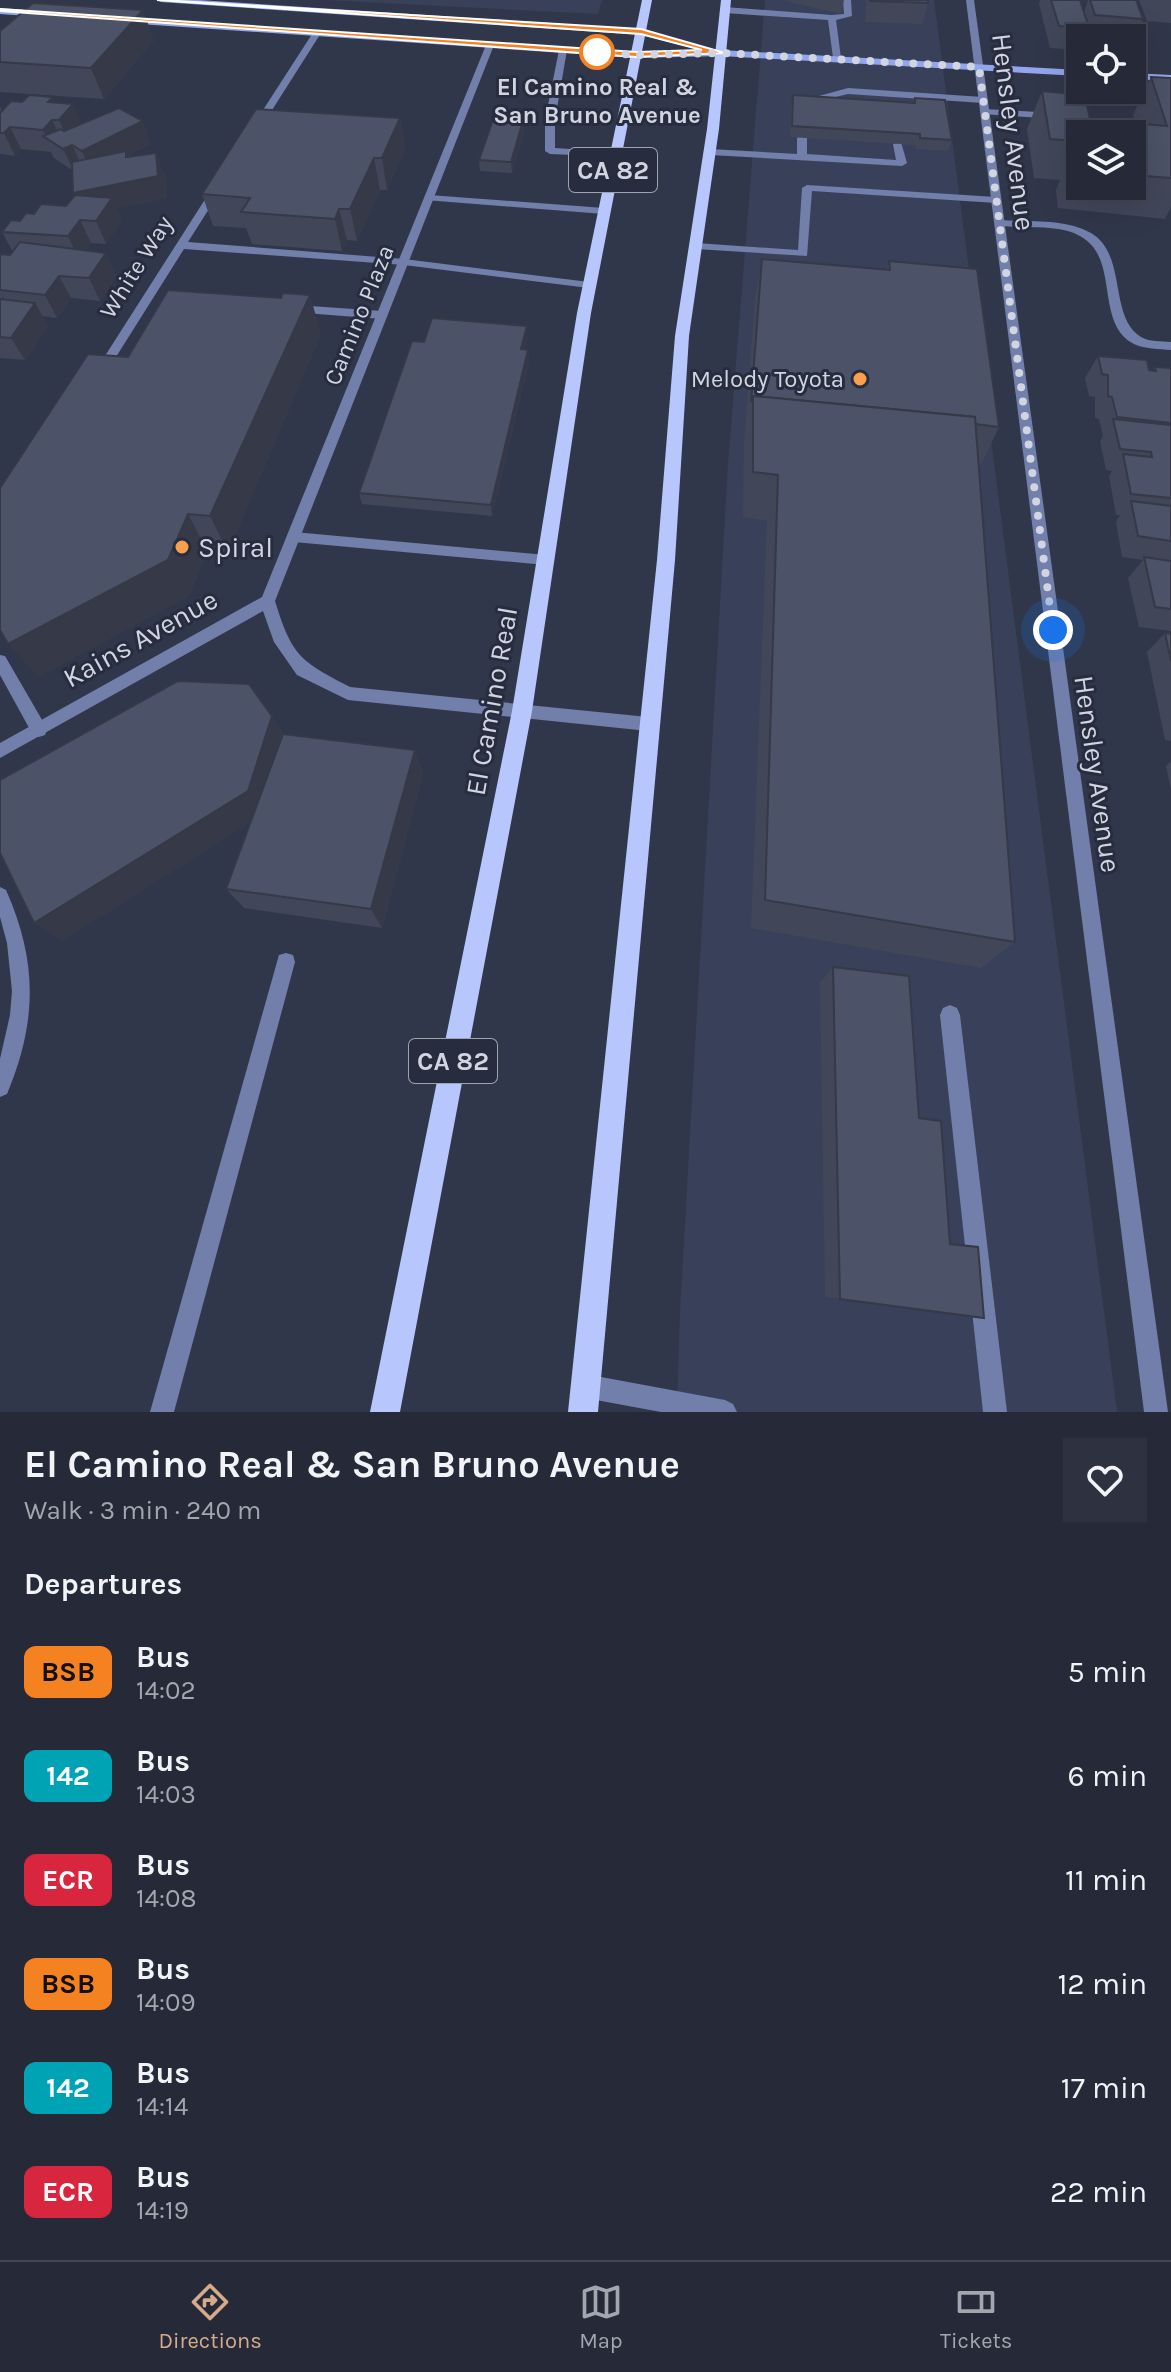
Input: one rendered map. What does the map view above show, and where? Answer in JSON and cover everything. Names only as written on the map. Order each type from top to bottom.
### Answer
[{"type":"main road","points":[[161,0],[641,32],[721,53]]},
{"type":"main road","name":"El Camino Real","points":[[385,1412],[522,711],[589,285],[647,0]]},
{"type":"main road","points":[[583,1412],[666,560],[682,336],[710,152],[725,5]]},
{"type":"main road","points":[[0,11],[59,15]]},
{"type":"main road","points":[[120,19],[636,55],[721,53],[1066,72]]},
{"type":"main road","points":[[1146,77],[1171,78]]},
{"type":"street","points":[[760,12],[761,0]]},
{"type":"street","points":[[725,5],[760,12],[832,18],[848,16],[847,0]]},
{"type":"street","name":"Hensley Avenue","points":[[970,0],[1156,1412]]},
{"type":"street","points":[[36,23],[44,14]]},
{"type":"street","points":[[832,18],[837,58]]},
{"type":"street","points":[[246,143],[317,33]]},
{"type":"street","name":"Camino Plaza","points":[[268,601],[490,45]]},
{"type":"street","points":[[563,50],[550,120],[550,151],[615,155]]},
{"type":"street","points":[[848,96],[882,105]]},
{"type":"street","points":[[801,107],[801,102],[848,96],[984,106],[1069,117]]},
{"type":"street","points":[[802,138],[802,157]]},
{"type":"street","points":[[710,152],[802,157],[851,155],[902,163],[898,144]]},
{"type":"street","name":"White Way","points":[[90,388],[222,181]]},
{"type":"street","points":[[696,246],[803,254],[807,188],[996,200]]},
{"type":"street","points":[[429,198],[604,211]]},
{"type":"street","points":[[999,223],[1077,231],[1090,236],[1102,249],[1124,329],[1135,339],[1171,346]]},
{"type":"street","points":[[181,245],[404,262],[589,285]]},
{"type":"street","points":[[147,298],[163,299]]},
{"type":"street","points":[[290,309],[382,315]]},
{"type":"street","points":[[294,537],[546,560]]},
{"type":"street","points":[[268,601],[279,638],[303,670],[348,693],[648,724]]},
{"type":"street","name":"Kains Avenue","points":[[0,751],[268,601]]},
{"type":"street","points":[[0,661],[39,730]]},
{"type":"street","points":[[0,896],[11,918],[22,966],[22,1010],[1,1081]]},
{"type":"street","points":[[162,1412],[286,962]]},
{"type":"street","points":[[950,1015],[995,1412]]},
{"type":"street","points":[[585,1386],[725,1412]]},
{"type":"shaded area","points":[[325,0],[602,0],[598,14]]},
{"type":"shaded area","points":[[765,0],[934,0],[1117,1412],[677,1412],[728,464]]},
{"type":"building","points":[[928,0],[928,3],[870,1]]},
{"type":"building","points":[[1051,0],[1080,0],[1088,24],[1059,26]]},
{"type":"building","points":[[1090,0],[1136,0],[1143,19],[1095,15]]},
{"type":"building","points":[[33,3],[143,10],[91,68],[0,62],[0,31]]},
{"type":"building","points":[[1151,77],[1171,78],[1171,178],[1146,176],[1146,124],[1167,126]]},
{"type":"building","points":[[1042,91],[1066,93],[1066,104],[1087,104],[1090,119],[1101,120],[1066,120],[1066,140],[1050,139]]},
{"type":"building","points":[[29,95],[53,97],[48,102],[73,104],[59,120],[52,120],[43,130],[10,127],[0,133],[0,113],[11,101],[22,102]]},
{"type":"building","points":[[793,95],[915,103],[915,98],[945,100],[952,140],[920,138],[920,134],[792,126]]},
{"type":"building","points":[[119,108],[143,121],[82,151],[72,145],[63,149],[43,136],[61,129],[64,131]]},
{"type":"building","points":[[256,109],[400,118],[382,158],[374,158],[350,209],[339,209],[335,219],[241,212],[250,198],[202,194]]},
{"type":"building","points":[[493,120],[523,121],[511,162],[479,160]]},
{"type":"building","points":[[126,151],[126,157],[156,153],[158,176],[73,193],[72,162]]},
{"type":"building","points":[[75,195],[112,198],[96,221],[80,220],[68,236],[2,232],[11,220],[20,221],[26,213],[34,214],[41,204],[66,206]]},
{"type":"building","points":[[20,242],[106,253],[89,278],[59,276],[45,295],[0,290],[0,254],[10,255]]},
{"type":"building","name":"Melody Toyota","points":[[762,259],[890,270],[889,261],[977,269],[999,427],[975,424],[975,417],[753,396],[751,402]]},
{"type":"building","points":[[168,290],[281,298],[283,293],[310,295],[210,516],[188,514],[168,560],[8,644],[0,630],[0,488],[88,354],[128,357]]},
{"type":"building","points":[[0,299],[35,303],[11,338],[0,337]]},
{"type":"building","points":[[432,318],[527,326],[521,349],[528,350],[491,505],[359,493],[412,341],[424,342]]},
{"type":"building","points":[[1098,356],[1147,360],[1149,370],[1156,371],[1155,367],[1171,368],[1171,423],[1117,417],[1112,397],[1108,396],[1108,375],[1102,374]]},
{"type":"building","points":[[753,396],[975,417],[1015,942],[765,900],[778,475],[753,472]]},
{"type":"building","points":[[1113,419],[1171,425],[1171,498],[1131,494],[1123,454],[1152,457],[1151,452],[1120,449]]},
{"type":"building","points":[[1131,501],[1171,506],[1171,541],[1138,536]]},
{"type":"building","points":[[1144,557],[1171,561],[1171,609],[1155,607]]},
{"type":"building","points":[[1165,633],[1171,634],[1171,661]]},
{"type":"building","points":[[178,681],[249,684],[272,716],[248,791],[34,923],[0,853],[0,780]]},
{"type":"building","points":[[283,734],[415,750],[371,909],[226,889]]},
{"type":"building","points":[[833,967],[909,976],[919,1118],[941,1121],[950,1244],[978,1247],[984,1318],[840,1299]]},
{"type":"bus line","name":"BSB","points":[[0,11],[636,55],[721,53],[641,32],[161,0]]},
{"type":"place","name":"El Camino Real & San Bruno Avenue","points":[[597,52]]},
{"type":"place","name":"Melody Toyota","points":[[860,379]]},
{"type":"place","name":"Spiral","points":[[182,547]]},
{"type":"route","points":[[597,52],[636,55],[721,53],[979,67],[1053,630]]}]
